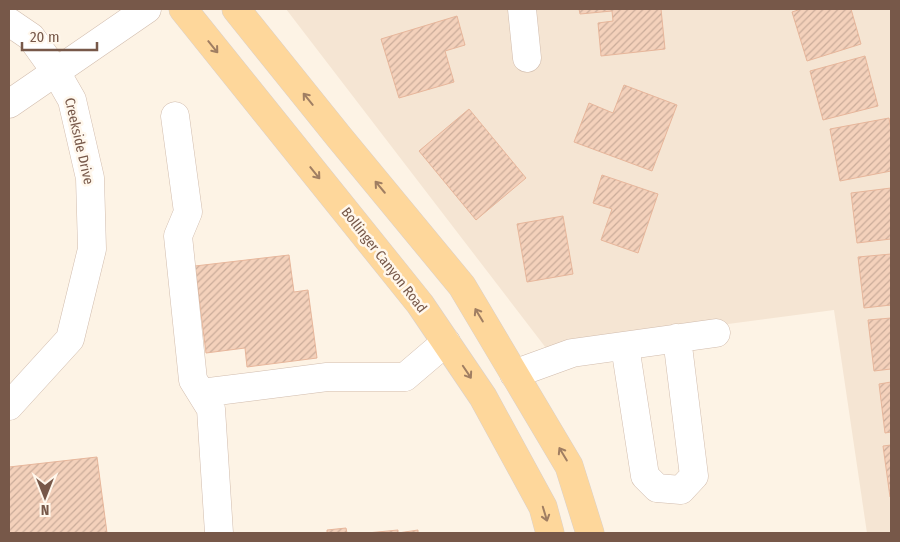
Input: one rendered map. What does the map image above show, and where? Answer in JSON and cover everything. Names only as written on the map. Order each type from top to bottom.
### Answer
[{"type":"main road","name":"Bollinger Canyon Road","points":[[183,9],[420,304],[484,397],[543,508],[550,533]]},
{"type":"main road","points":[[236,9],[462,286],[569,466],[590,533]]},
{"type":"street","points":[[9,104],[147,9]]},
{"type":"street","points":[[522,9],[527,58]]},
{"type":"street","name":"Creekside Drive","points":[[9,22],[31,37],[56,72],[72,100],[90,178],[92,249],[70,339],[9,406]]},
{"type":"street","points":[[175,116],[188,212],[178,236],[193,380],[211,409],[218,526]]},
{"type":"street","points":[[514,374],[572,353],[716,333]]},
{"type":"street","points":[[625,346],[645,476],[657,488],[681,490],[694,476],[677,338]]},
{"type":"street","points":[[201,393],[327,377],[405,377],[446,342]]},
{"type":"shaded area","points":[[286,9],[891,9],[891,533],[867,533],[834,310],[546,348]]},
{"type":"building","points":[[579,9],[661,9],[665,49],[601,56],[598,23],[613,21],[612,11],[580,14]]},
{"type":"building","points":[[801,9],[851,9],[861,44],[807,61],[792,12]]},
{"type":"building","points":[[457,16],[465,45],[445,51],[454,82],[399,98],[381,39]]},
{"type":"building","points":[[865,56],[878,106],[823,120],[810,71]]},
{"type":"building","points":[[624,85],[677,105],[652,171],[574,142],[589,103],[613,113]]},
{"type":"building","points":[[469,109],[526,178],[476,220],[419,151]]},
{"type":"building","points":[[889,118],[891,130],[891,171],[840,181],[830,129]]},
{"type":"building","points":[[602,175],[658,194],[638,253],[601,240],[612,209],[593,203]]},
{"type":"building","points":[[891,188],[891,239],[857,243],[851,193]]},
{"type":"building","points":[[563,216],[573,274],[527,282],[517,224]]},
{"type":"building","points":[[891,254],[891,305],[864,308],[858,257]]},
{"type":"building","points":[[289,255],[294,292],[308,290],[317,358],[247,367],[245,348],[206,353],[195,266]]},
{"type":"building","points":[[891,318],[891,369],[874,371],[868,320]]},
{"type":"building","points":[[891,382],[891,432],[885,433],[879,384]]},
{"type":"building","points":[[891,445],[891,497],[890,497],[883,446]]},
{"type":"building","points":[[97,457],[107,533],[9,533],[9,467]]},
{"type":"building","points":[[346,528],[347,533],[327,533],[327,530]]},
{"type":"building","points":[[398,530],[398,533],[367,533]]},
{"type":"building","points":[[418,530],[418,533],[398,533]]}]
